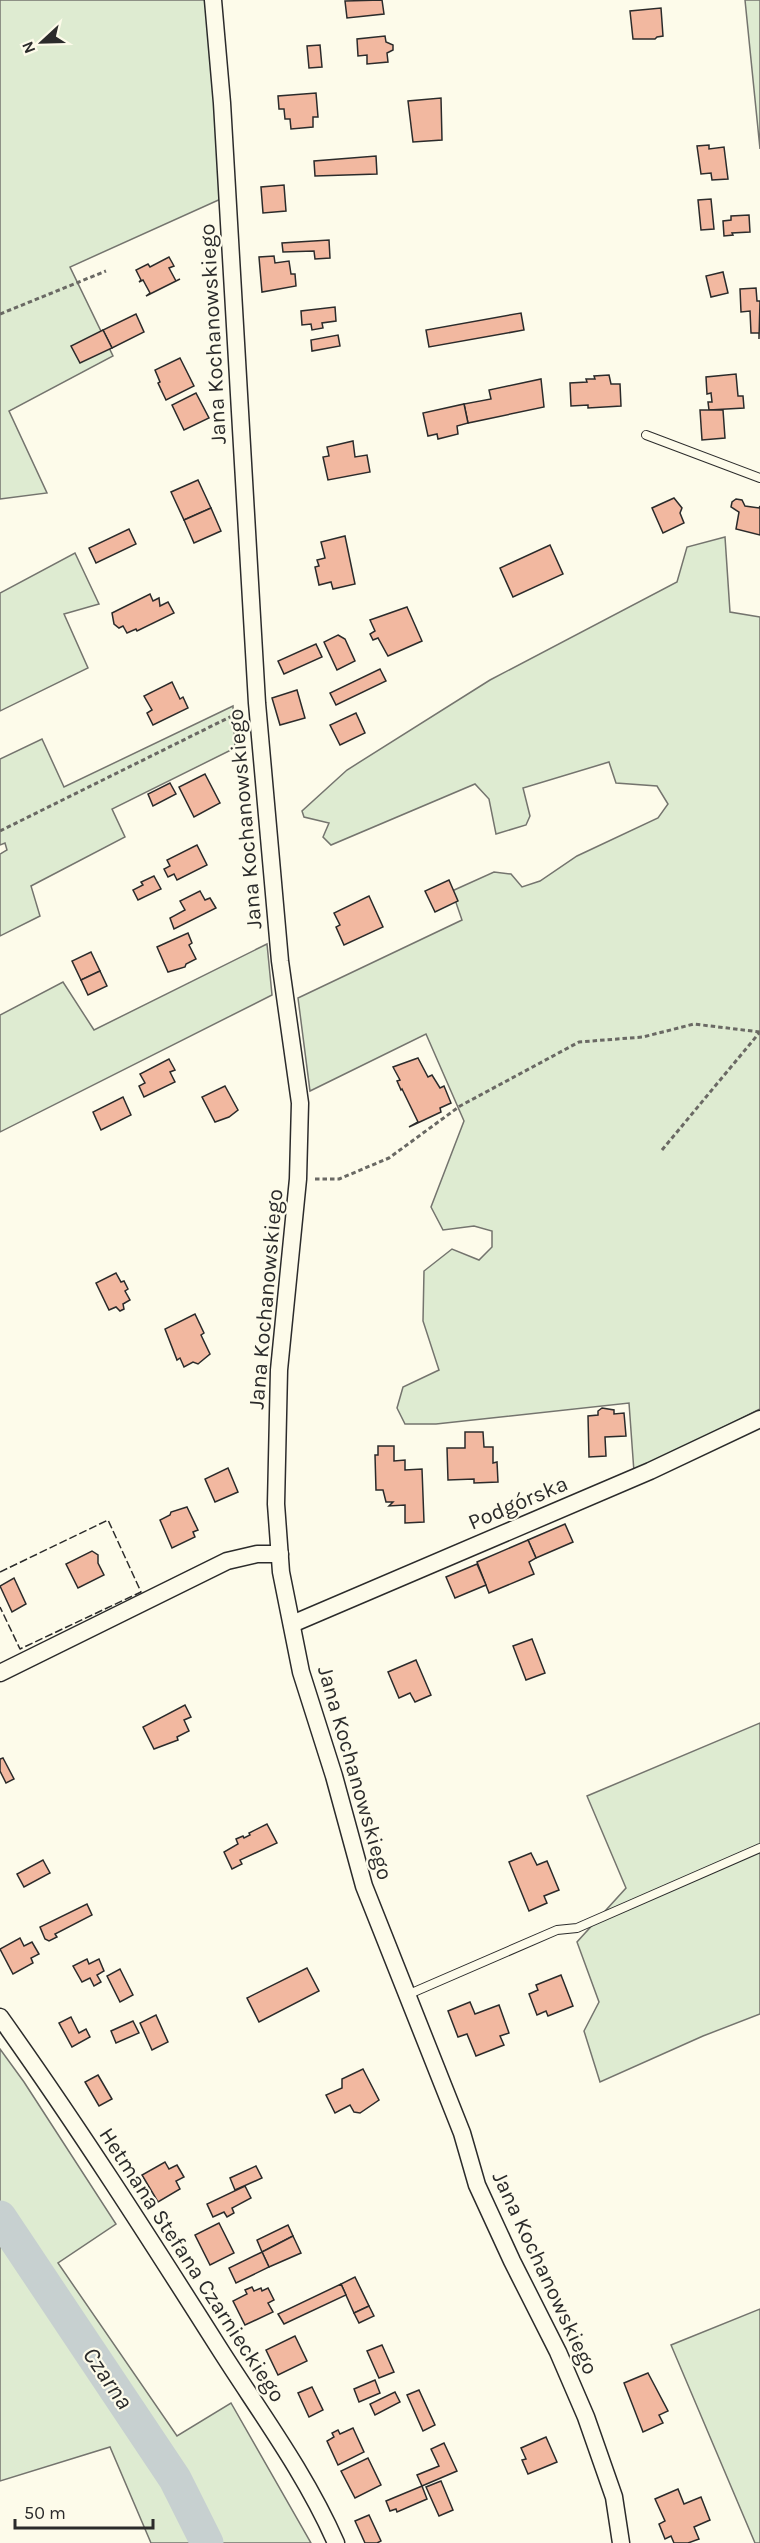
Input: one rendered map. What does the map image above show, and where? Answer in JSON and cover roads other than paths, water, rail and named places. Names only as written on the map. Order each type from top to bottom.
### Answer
[{"type":"street","name":"Jana Kochanowskiego","points":[[213,0],[222,114],[257,703],[280,961],[300,1103],[298,1179],[279,1370],[276,1504],[281,1572],[301,1672],[334,1776],[364,1886],[462,2133],[477,2185],[558,2352],[586,2417],[614,2498],[621,2543]]},
{"type":"street","name":"Podgórska","points":[[292,1624],[650,1471],[760,1419]]},
{"type":"street","points":[[0,1673],[227,1560],[257,1554],[280,1554]]},
{"type":"street","name":"Hetmana Stefana Czarnieckiego","points":[[0,2017],[49,2086],[192,2306],[314,2498],[336,2543]]},
{"type":"lane","points":[[646,435],[760,478]]},
{"type":"lane","points":[[407,1995],[557,1930],[577,1928],[760,1848]]},
{"type":"waterway","name":"Czarna","points":[[0,2217],[175,2479],[207,2543]]}]
